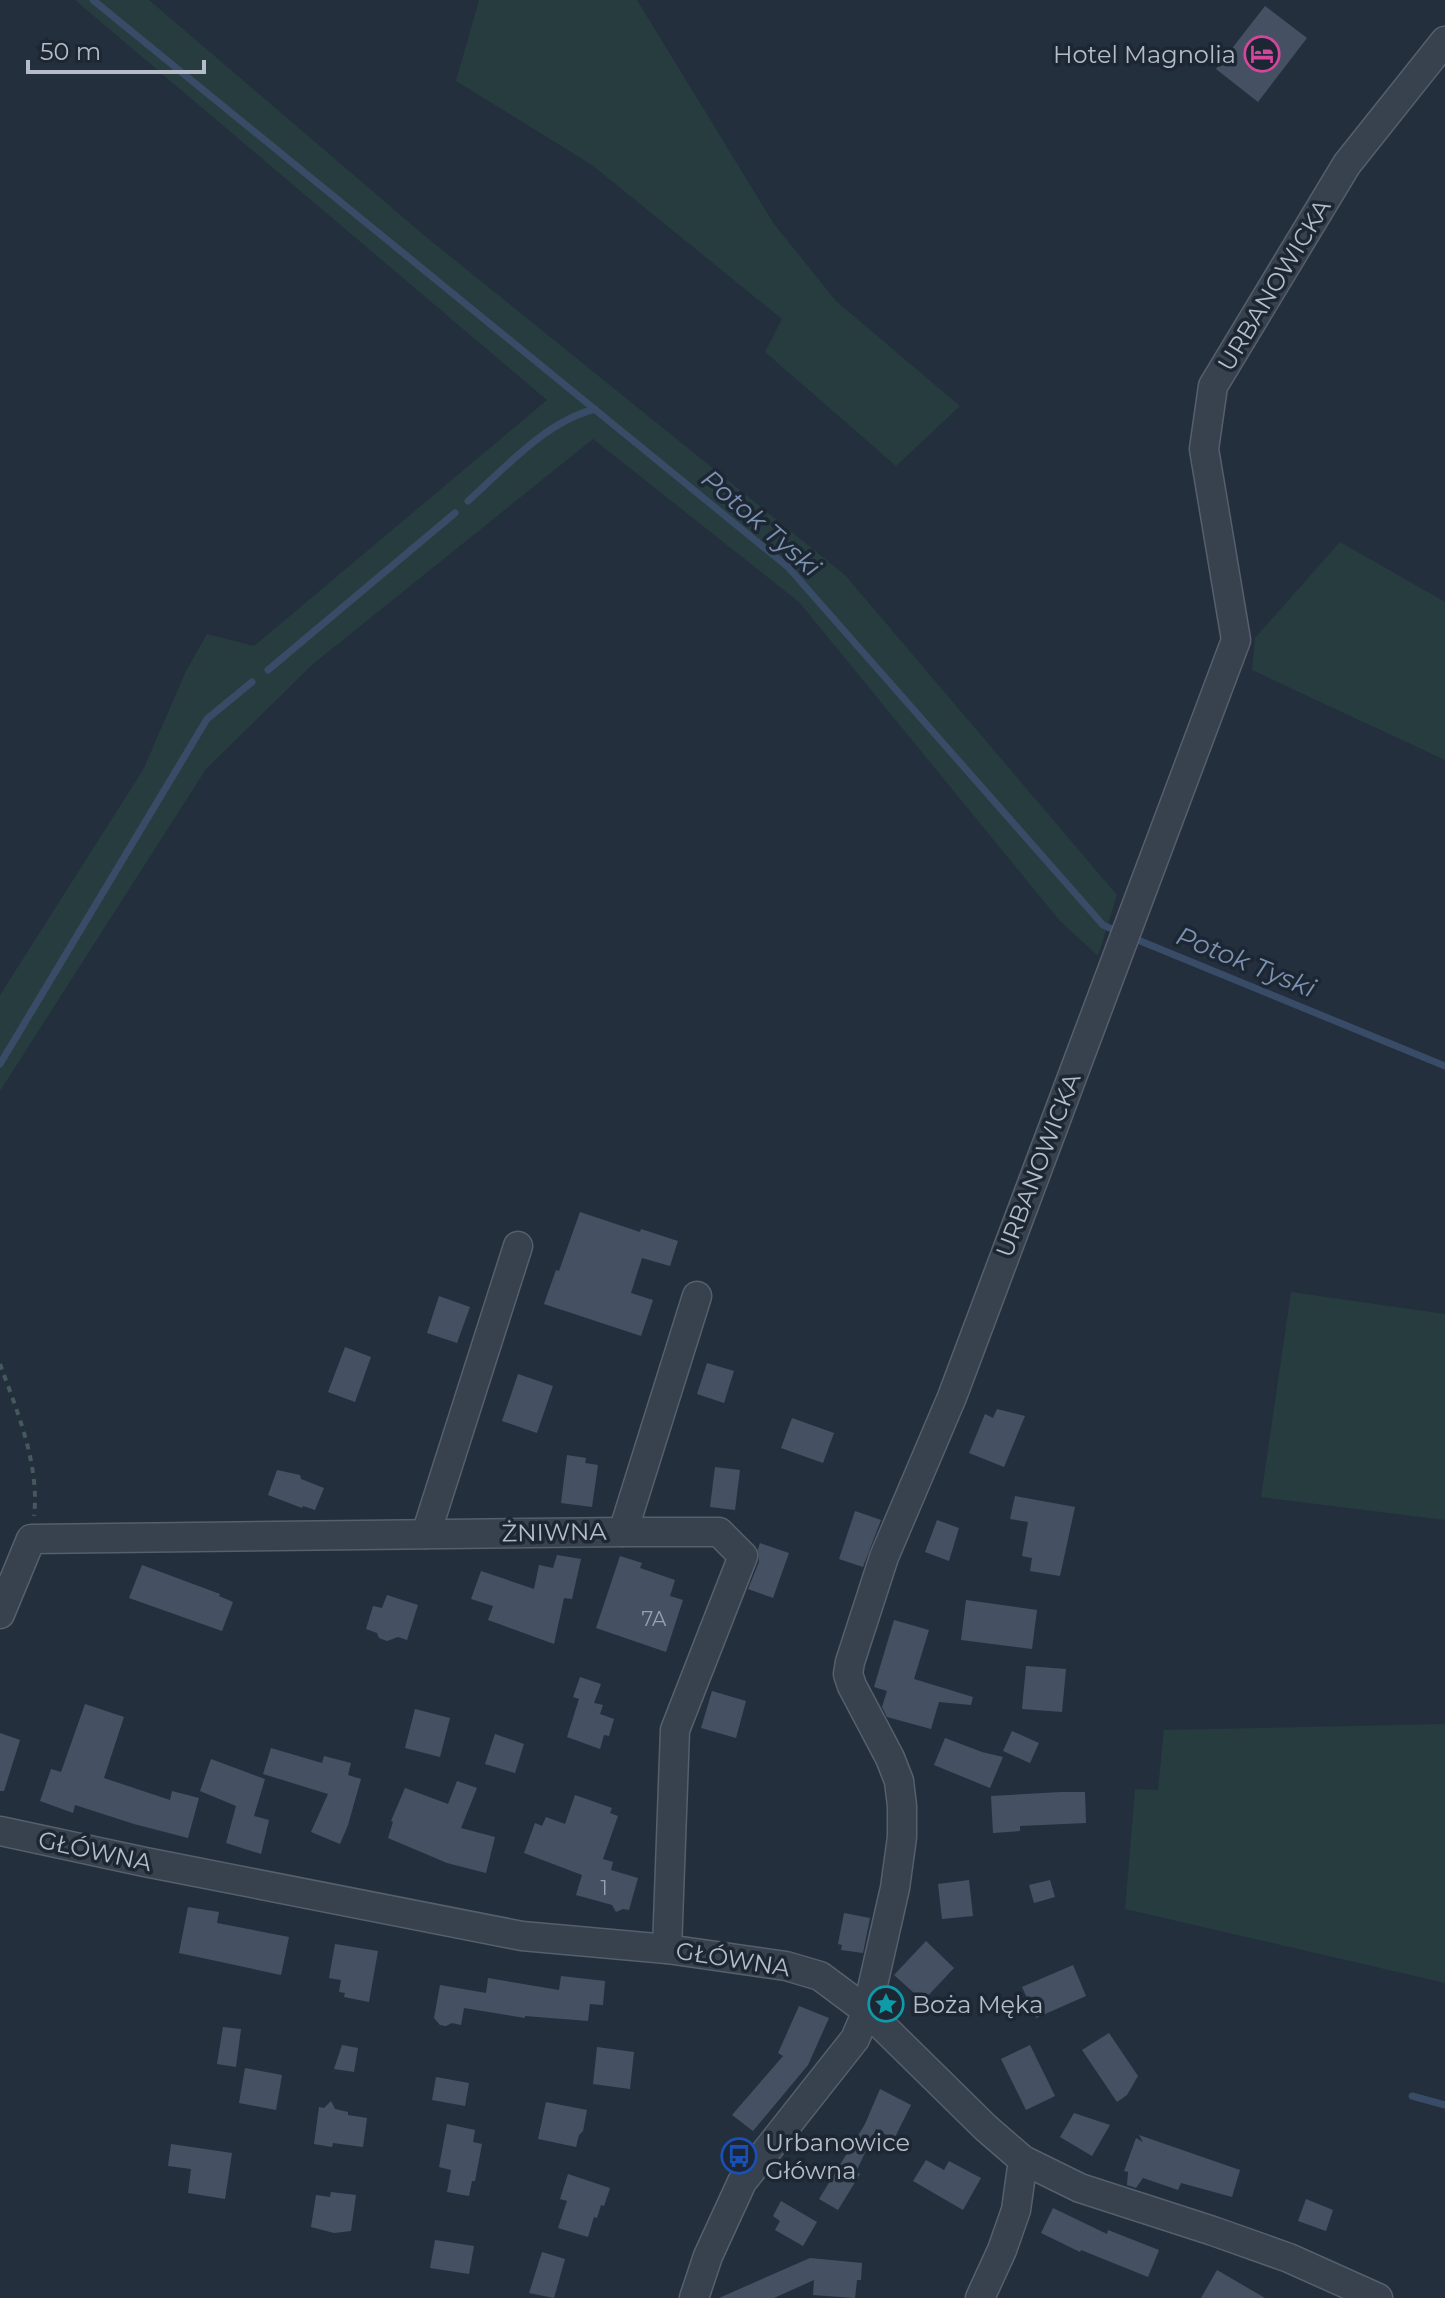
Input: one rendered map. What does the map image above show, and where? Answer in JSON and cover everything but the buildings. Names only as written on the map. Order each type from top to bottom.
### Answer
[{"type":"street","name":"URBANOWICKA","points":[[694,2298],[708,2256],[742,2182],[855,2039],[867,2011],[895,1888],[902,1837],[902,1806],[899,1781],[890,1758],[852,1686],[848,1674],[850,1662],[884,1557],[952,1397],[1236,640],[1204,449],[1213,386],[1347,164],[1445,41]]},
{"type":"street","points":[[426,1534],[518,1246]]},
{"type":"street","points":[[623,1532],[697,1296]]},
{"type":"street","name":"ŻNIWNA","points":[[31,1539],[719,1532],[743,1556],[675,1730],[667,1949]]},
{"type":"street","points":[[0,1614],[31,1539]]},
{"type":"street","name":"GŁÓWNA","points":[[0,1831],[522,1936],[667,1949],[800,1969],[820,1976],[867,2011],[986,2128],[1023,2160],[1080,2188],[1289,2258],[1378,2298]]},
{"type":"street","points":[[980,2298],[1016,2210],[1023,2160]]},
{"type":"path","points":[[0,1364],[29,1454],[35,1508],[31,1539]]},
{"type":"green space","points":[[75,0],[149,0],[425,236],[845,575],[1117,895],[1098,956],[1060,921],[799,602],[593,439],[313,664],[206,769],[0,1091],[0,995],[143,770],[186,671],[207,634],[254,646],[547,400]]},
{"type":"green space","points":[[479,0],[637,0],[774,224],[836,301],[960,406],[896,466],[765,352],[782,319],[592,165],[456,81]]},
{"type":"green space","points":[[1340,542],[1445,602],[1445,760],[1252,670],[1255,638]]},
{"type":"green space","points":[[1291,1292],[1445,1314],[1445,1520],[1261,1497]]},
{"type":"green space","points":[[1445,1724],[1445,1983],[1125,1909],[1135,1789],[1158,1790],[1164,1730]]},
{"type":"waterway","name":"Potok Tyski","points":[[93,0],[788,567],[1103,925],[1121,933]]},
{"type":"waterway","points":[[468,501],[543,435],[559,424],[595,409]]},
{"type":"waterway","points":[[268,670],[455,513]]},
{"type":"waterway","points":[[0,1064],[207,719],[252,682]]},
{"type":"waterway","name":"Potok Tyski","points":[[1133,938],[1445,1066]]},
{"type":"waterway","points":[[1412,2096],[1445,2105]]},
{"type":"place","name":"Hotel Magnolia","points":[[1262,54]]},
{"type":"place","name":"Boża Męka","points":[[886,2004]]},
{"type":"place","name":"Urbanowice Główna","points":[[739,2156]]}]
